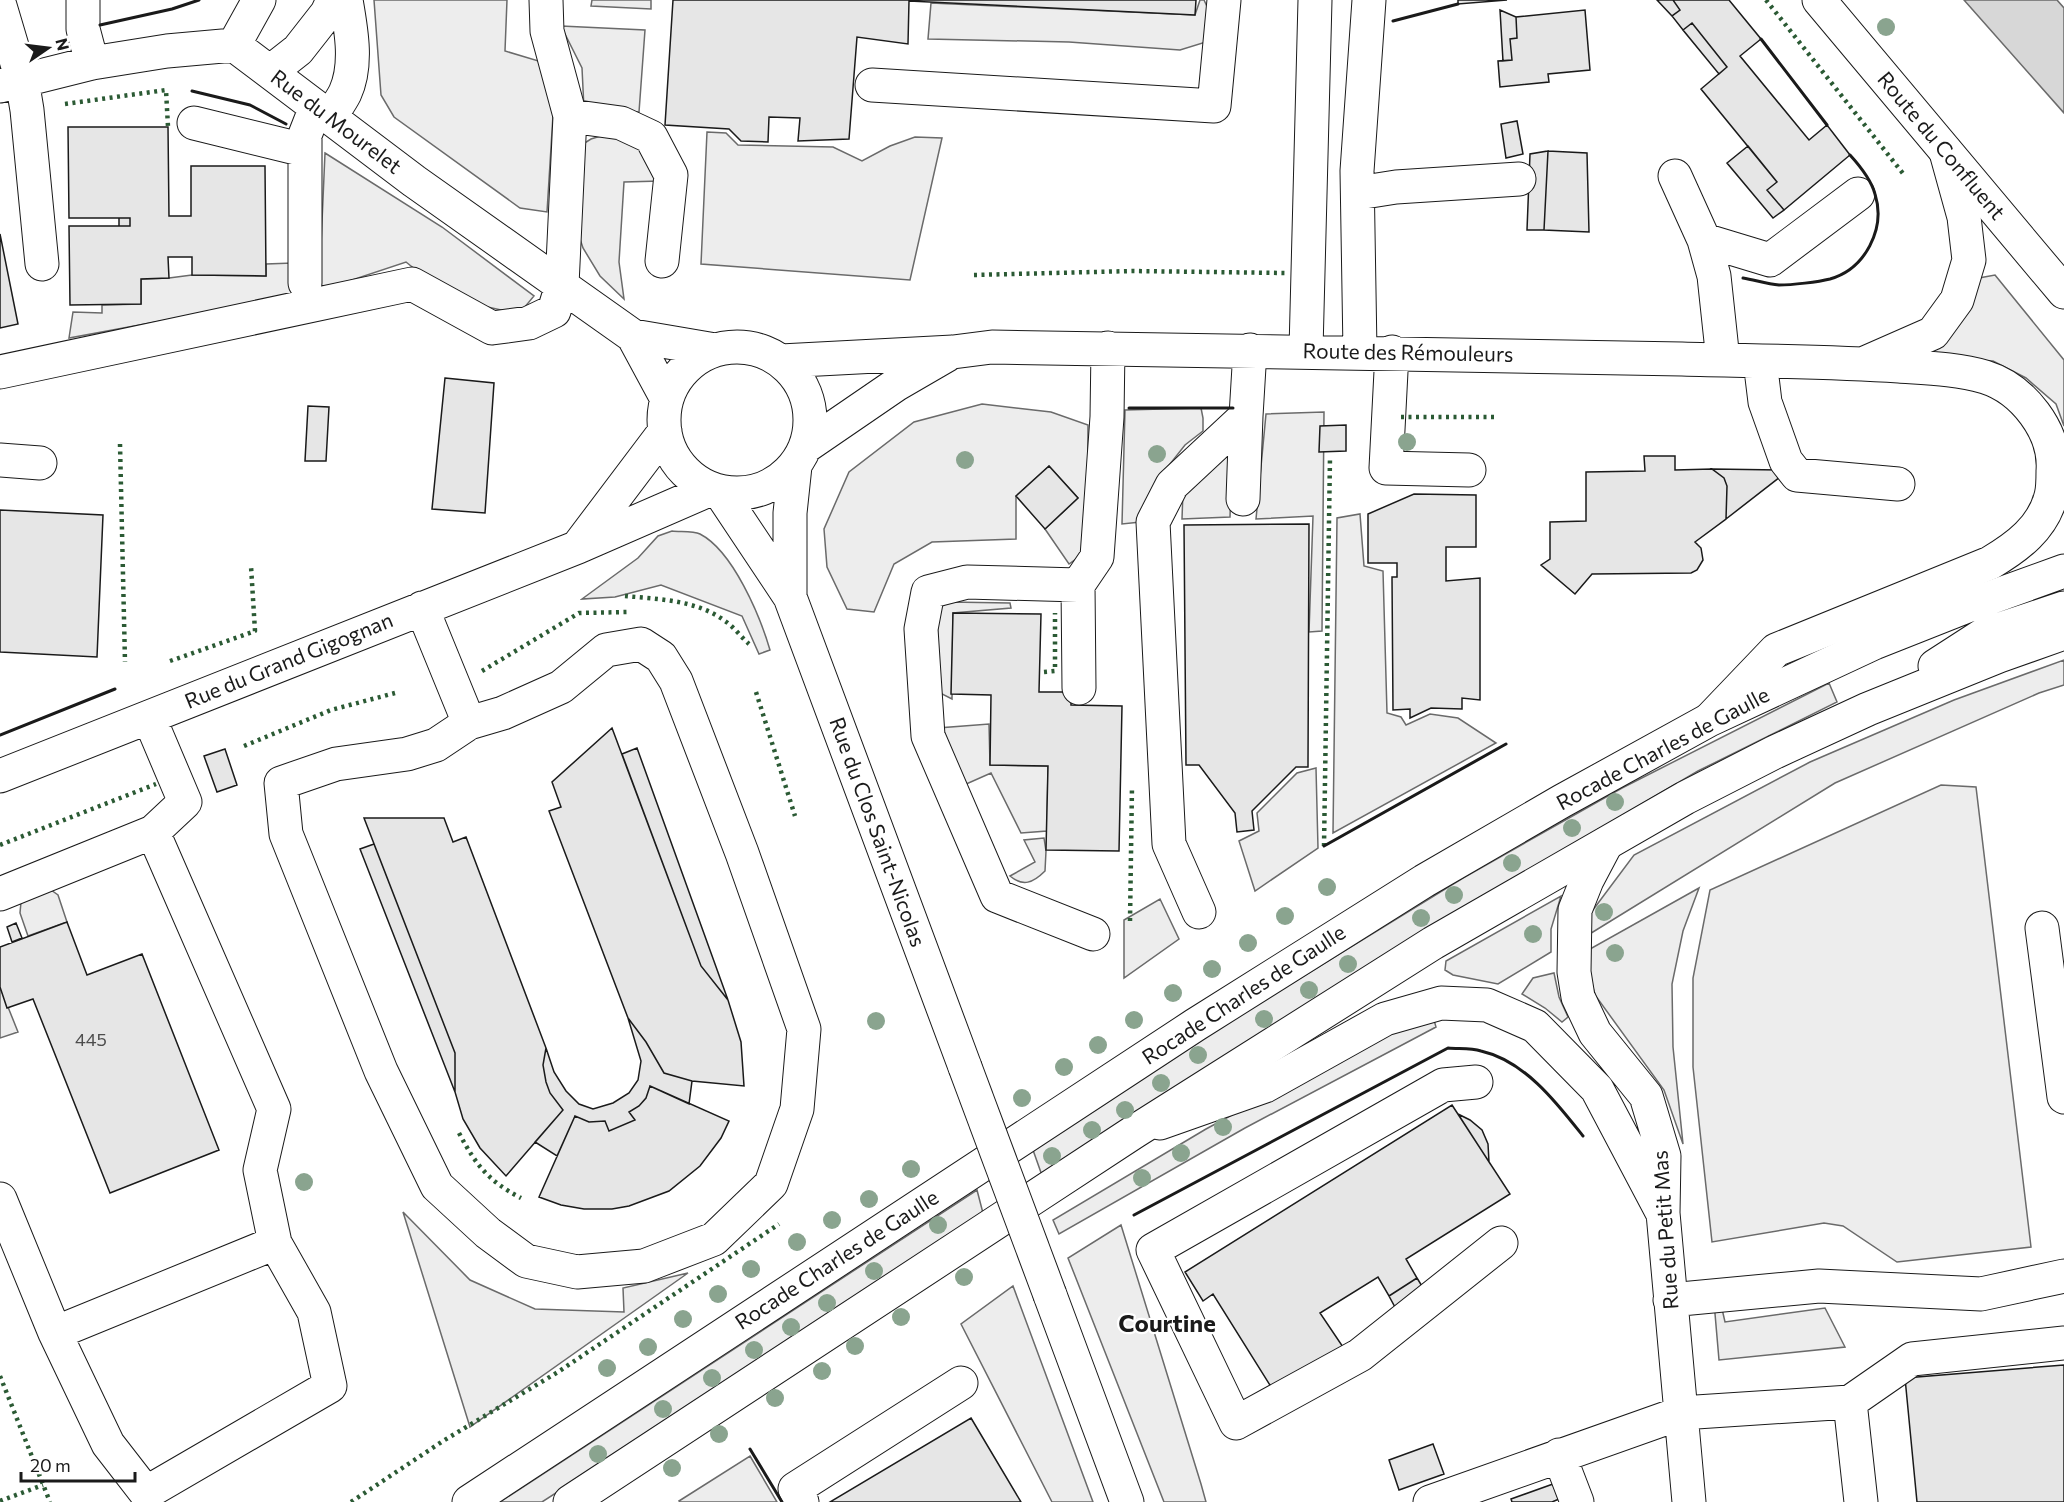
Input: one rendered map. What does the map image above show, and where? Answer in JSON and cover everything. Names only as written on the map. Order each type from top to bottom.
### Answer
[{"type":"street","points":[[83,0],[83,29],[92,63]]},
{"type":"street","points":[[11,83],[92,63],[167,51],[234,45],[259,0]]},
{"type":"street","points":[[270,72],[298,50],[327,13],[333,0]]},
{"type":"street","points":[[305,283],[304,135],[323,112],[346,92],[351,73],[352,50],[346,0]]},
{"type":"street","points":[[0,372],[412,284],[492,328],[529,323],[554,311],[562,285],[570,116],[547,31],[546,0]]},
{"type":"street","points":[[872,85],[1214,106],[1224,0]]},
{"type":"street","points":[[1306,350],[1315,0]]},
{"type":"street","points":[[1360,351],[1357,171],[1369,0]]},
{"type":"street","name":"Route du Confluent","points":[[1819,0],[2064,292]]},
{"type":"street","points":[[0,6],[11,83],[27,110],[42,264]]},
{"type":"street","name":"Rue du Mourelet","points":[[234,45],[414,181],[633,336],[715,350]]},
{"type":"street","points":[[570,116],[621,123],[651,137],[671,175],[662,261]]},
{"type":"street","points":[[194,123],[304,150]]},
{"type":"street","points":[[1864,363],[1933,333],[1957,300],[1969,260],[1964,217],[1946,152]]},
{"type":"street","points":[[1675,176],[1704,240],[1714,276],[1723,360]]},
{"type":"street","points":[[1358,193],[1396,187],[1519,178]]},
{"type":"street","points":[[1704,240],[1770,260],[1858,194]]},
{"type":"street","name":"Rue du Mourelet","points":[[633,336],[666,415]]},
{"type":"street","points":[[578,547],[666,415],[674,383],[685,369],[699,358],[715,350],[738,347],[760,350],[781,361],[797,378],[807,400],[810,424],[800,457]]},
{"type":"street","name":"Route des Rémouleurs","points":[[781,361],[953,352],[992,347],[1306,350],[1864,363],[1958,371],[1988,378],[2011,390],[2031,407],[2046,436],[2054,462],[2052,495],[2040,520],[2016,547],[1990,563],[1776,650],[1709,720]]},
{"type":"street","points":[[1079,688],[1078,585],[1098,558],[1107,417],[1108,348]]},
{"type":"street","points":[[1243,499],[1250,350]]},
{"type":"street","points":[[666,415],[670,450],[680,466],[694,480],[716,490],[740,494],[761,490],[779,480],[800,457],[897,384],[953,352]]},
{"type":"street","points":[[1392,352],[1386,468],[1469,470]]},
{"type":"street","points":[[1760,361],[1765,402],[1786,461],[1797,475],[1898,484]]},
{"type":"street","points":[[1199,912],[1169,844],[1153,522],[1172,485],[1246,416]]},
{"type":"street","name":"Rue du Clos Saint-Nicolas","points":[[790,597],[790,513],[800,457]]},
{"type":"street","points":[[0,460],[40,463]]},
{"type":"street","name":"Rue du Clos Saint-Nicolas","points":[[716,490],[790,597],[1127,1502]]},
{"type":"street","name":"Rue du Grand Gigognan","points":[[0,776],[716,490]]},
{"type":"street","name":"Rocade Charles de Gaulle","points":[[470,1502],[1195,1025],[1424,880],[1709,720],[1874,643],[2064,571]]},
{"type":"street","points":[[1078,585],[967,582],[928,592],[921,629],[928,736],[997,896],[1093,934]]},
{"type":"street","points":[[1868,709],[1983,635],[2064,608]]},
{"type":"street","points":[[422,609],[469,723]]},
{"type":"street","points":[[570,1502],[1134,1132],[1433,943],[1685,798],[1765,757],[1868,709],[2064,633]]},
{"type":"street","points":[[641,644],[661,657],[676,681],[742,853],[804,1029],[797,1109],[771,1184],[714,1239],[644,1266],[577,1272],[526,1261],[488,1233],[437,1186],[381,1071],[286,834],[281,783],[336,764],[407,754],[436,745],[469,723],[503,713],[561,687],[606,650],[641,644]]},
{"type":"street","points":[[0,894],[153,832],[185,802],[148,717]]},
{"type":"street","points":[[0,1199],[55,1333],[108,1444],[146,1493],[330,1386],[314,1312],[275,1243],[260,1170],[274,1110],[153,832]]},
{"type":"street","name":"Rue du Petit Mas","points":[[1606,844],[1575,910],[1574,972],[1578,997],[1595,1033],[1646,1096],[1664,1156],[1663,1213],[1689,1502]]},
{"type":"street","points":[[2042,928],[2064,1097]]},
{"type":"street","points":[[1134,1132],[1265,1086],[1385,1019],[1441,1003],[1487,1005],[1535,1026],[1597,1089],[1663,1213]]},
{"type":"street","points":[[1476,1082],[1443,1085],[1153,1250],[1236,1423],[1360,1355],[1501,1243]]},
{"type":"street","points":[[55,1333],[275,1243]]},
{"type":"street","points":[[1670,1300],[1819,1286],[1981,1293],[2064,1276]]},
{"type":"street","points":[[1430,1502],[1681,1413],[1850,1402],[1911,1359],[2064,1343]]},
{"type":"street","points":[[802,1502],[795,1489],[961,1383]]},
{"type":"street","points":[[1850,1402],[1861,1502]]},
{"type":"street","points":[[1559,1455],[1577,1502]]},
{"type":"shaded area","points":[[374,0],[507,0],[505,51],[542,62],[554,99],[547,212],[520,208],[394,117],[381,95]]},
{"type":"shaded area","points":[[592,0],[651,0],[651,9],[591,6]]},
{"type":"shaded area","points":[[1200,0],[1204,0],[1210,13],[1206,42],[1180,50],[1069,42],[928,39],[931,3],[1195,15]]},
{"type":"shaded area","points":[[1964,0],[2057,0],[2064,8],[2064,113]]},
{"type":"shaded area","points":[[561,26],[645,30],[639,112],[584,109],[582,68]]},
{"type":"shaded area","points":[[620,130],[635,134],[660,181],[624,182],[619,262],[624,299],[600,276],[583,248],[577,230],[583,144],[591,139]]},
{"type":"shaded area","points":[[707,132],[726,133],[738,145],[833,147],[862,161],[890,146],[915,137],[942,138],[910,280],[701,264]]},
{"type":"shaded area","points":[[325,153],[442,227],[534,296],[519,314],[452,299],[406,262],[319,291]]},
{"type":"shaded area","points":[[293,263],[292,297],[69,338],[73,312],[102,313],[102,305],[141,304],[141,279],[192,275],[266,276],[266,264]]},
{"type":"shaded area","points":[[1995,275],[2064,360],[2064,426],[2056,404],[2026,378],[1993,361],[1931,360],[1928,347],[1979,278]]},
{"type":"shaded area","points":[[982,404],[1051,412],[1088,425],[1087,551],[1069,564],[1045,529],[1078,498],[1049,466],[1016,496],[1016,539],[932,542],[894,564],[874,612],[847,609],[827,567],[824,529],[849,472],[914,422]]},
{"type":"shaded area","points":[[1201,408],[1203,431],[1185,445],[1155,483],[1150,521],[1122,524],[1125,410]]},
{"type":"shaded area","points":[[1324,412],[1322,631],[1309,632],[1313,516],[1256,519],[1266,414]]},
{"type":"shaded area","points":[[1225,451],[1232,455],[1230,517],[1182,519],[1183,491]]},
{"type":"shaded area","points":[[1360,514],[1364,566],[1383,571],[1387,713],[1401,717],[1406,725],[1430,714],[1458,718],[1496,743],[1333,833],[1337,518]]},
{"type":"shaded area","points":[[672,531],[700,534],[712,542],[723,555],[744,586],[770,650],[759,654],[742,616],[661,585],[615,597],[582,599],[638,558],[658,536]]},
{"type":"shaded area","points":[[949,602],[1010,603],[1011,608],[953,613],[952,699],[942,694],[936,686],[938,613],[942,606]]},
{"type":"shaded area","points":[[2064,660],[2064,685],[2039,693],[1835,783],[1588,935],[1584,922],[1634,855],[1810,762],[1954,700]]},
{"type":"shaded area","points":[[1829,683],[1837,702],[1698,771],[1379,958],[1044,1181],[1033,1150],[1128,1084],[1463,878],[1622,788]]},
{"type":"shaded area","points":[[989,724],[990,765],[1048,766],[1047,831],[1021,833],[991,773],[964,785],[938,728]]},
{"type":"shaded area","points":[[1316,768],[1318,848],[1255,891],[1239,841],[1259,831],[1257,813],[1297,773]]},
{"type":"shaded area","points":[[1941,785],[1976,787],[2031,1247],[1897,1262],[1843,1226],[1824,1223],[1712,1242],[1693,1067],[1693,978],[1710,890]]},
{"type":"shaded area","points":[[1044,838],[1045,871],[1028,882],[1019,882],[1010,876],[1035,862],[1024,840]]},
{"type":"shaded area","points":[[1699,888],[1683,931],[1672,984],[1673,1047],[1683,1144],[1664,1090],[1595,995],[1586,961],[1590,949]]},
{"type":"shaded area","points":[[51,890],[58,895],[67,922],[28,936],[20,913],[21,902]]},
{"type":"shaded area","points":[[1561,896],[1551,929],[1551,952],[1498,984],[1453,975],[1445,970],[1446,961]]},
{"type":"shaded area","points":[[1160,899],[1179,939],[1124,978],[1124,920]]},
{"type":"shaded area","points":[[1554,973],[1559,997],[1568,1017],[1562,1022],[1522,994],[1533,978]]},
{"type":"shaded area","points":[[0,987],[18,1032],[0,1038]]},
{"type":"shaded area","points":[[1434,1020],[1436,1027],[1245,1128],[1059,1234],[1053,1220],[1206,1129],[1386,1032]]},
{"type":"shaded area","points":[[977,1190],[984,1217],[542,1502],[500,1502]]},
{"type":"shaded area","points":[[403,1212],[470,1280],[535,1309],[624,1312],[623,1288],[688,1273],[470,1427]]},
{"type":"shaded area","points":[[1121,1225],[1206,1502],[1164,1502],[1068,1258]]},
{"type":"shaded area","points":[[1013,1286],[1093,1502],[1052,1502],[961,1324]]},
{"type":"shaded area","points":[[1720,1300],[1725,1322],[1825,1308],[1845,1347],[1719,1360],[1714,1302]]},
{"type":"shaded area","points":[[750,1456],[777,1502],[679,1501]]},
{"type":"building","points":[[673,0],[1196,0],[1195,15],[909,1],[908,44],[857,37],[849,139],[798,141],[800,118],[769,117],[768,142],[741,141],[729,129],[665,125]]},
{"type":"building","points":[[1458,0],[1507,0],[1458,4]]},
{"type":"building","points":[[1657,0],[1673,0],[1680,10],[1672,16]]},
{"type":"building","points":[[1673,0],[1729,0],[1761,39],[1740,56],[1809,140],[1827,125],[1850,155],[1784,210],[1767,190],[1777,182],[1701,89],[1727,67],[1692,23],[1683,30],[1672,16],[1680,10]]},
{"type":"building","points":[[1500,10],[1516,17],[1517,38],[1510,39],[1512,60],[1503,61]]},
{"type":"building","points":[[1585,10],[1590,70],[1548,74],[1549,82],[1500,87],[1498,61],[1512,60],[1510,39],[1517,38],[1516,17]]},
{"type":"building","points":[[1692,23],[1727,67],[1719,74],[1683,30]]},
{"type":"building","points":[[1517,121],[1523,154],[1506,158],[1501,124]]},
{"type":"building","points":[[68,127],[168,127],[169,216],[191,216],[191,166],[265,166],[266,276],[192,275],[192,257],[168,257],[169,278],[141,279],[141,304],[70,305],[69,226],[130,226],[130,218],[69,218]]},
{"type":"building","points":[[1748,146],[1777,182],[1767,190],[1784,210],[1773,218],[1727,163]]},
{"type":"building","points":[[1548,151],[1544,230],[1527,230],[1530,154]]},
{"type":"building","points":[[1548,151],[1587,153],[1589,232],[1544,230]]},
{"type":"building","points":[[119,218],[130,218],[130,226],[119,226]]},
{"type":"building","points":[[0,234],[18,324],[0,328]]},
{"type":"building","points":[[445,378],[494,383],[485,513],[432,509]]},
{"type":"building","points":[[308,406],[329,407],[326,461],[305,461]]},
{"type":"building","points":[[1346,425],[1346,451],[1319,452],[1320,426]]},
{"type":"building","points":[[1644,456],[1675,456],[1675,470],[1712,469],[1724,478],[1727,486],[1726,519],[1695,542],[1701,548],[1703,560],[1697,570],[1691,573],[1592,574],[1575,594],[1541,565],[1550,559],[1550,522],[1586,521],[1586,472],[1645,471]]},
{"type":"building","points":[[1049,466],[1078,498],[1045,529],[1016,496]]},
{"type":"building","points":[[1712,469],[1789,470],[1726,519],[1727,486],[1724,478]]},
{"type":"building","points":[[1414,494],[1476,495],[1476,547],[1446,547],[1446,581],[1480,578],[1480,700],[1462,698],[1462,709],[1431,708],[1410,718],[1410,709],[1393,710],[1392,577],[1397,577],[1397,563],[1368,563],[1368,514]]},
{"type":"building","points":[[0,510],[103,515],[97,657],[0,652]]},
{"type":"building","points":[[1309,524],[1308,767],[1296,767],[1252,811],[1254,830],[1237,832],[1235,813],[1199,765],[1186,765],[1184,525]]},
{"type":"building","points":[[953,613],[1041,614],[1039,692],[1071,692],[1071,705],[1122,706],[1119,851],[1046,850],[1048,766],[990,765],[991,695],[951,694]]},
{"type":"building","points":[[612,728],[701,966],[728,1000],[741,1042],[744,1086],[692,1081],[664,1073],[646,1042],[628,1018],[549,811],[561,807],[552,782]]},
{"type":"building","points":[[637,748],[728,1000],[701,966],[622,754]]},
{"type":"building","points":[[225,749],[237,785],[217,792],[204,756]]},
{"type":"building","points":[[364,818],[444,818],[453,842],[466,837],[546,1048],[543,1065],[546,1082],[550,1093],[563,1110],[506,1176],[480,1148],[463,1119],[455,1092],[455,1053]]},
{"type":"building","points":[[374,844],[455,1053],[455,1092],[360,849]]},
{"type":"building","points":[[67,922],[87,975],[142,954],[219,1150],[110,1193],[33,999],[7,1008],[0,987],[0,947]]},
{"type":"building","points":[[16,923],[22,938],[12,942],[7,927]]},
{"type":"building","points":[[628,1018],[646,1042],[664,1073],[692,1081],[689,1104],[650,1086],[646,1098],[629,1112],[635,1120],[609,1131],[605,1121],[589,1122],[575,1116],[557,1156],[535,1142],[563,1110],[550,1093],[546,1082],[543,1065],[546,1048],[554,1072],[566,1091],[579,1104],[593,1109],[613,1103],[629,1093],[638,1080],[641,1061]]},
{"type":"building","points":[[650,1086],[729,1121],[721,1138],[700,1166],[669,1191],[629,1206],[612,1209],[584,1209],[561,1205],[539,1197],[575,1116],[589,1122],[605,1121],[609,1131],[635,1120],[629,1112],[646,1098]]},
{"type":"building","points":[[1452,1105],[1510,1194],[1406,1259],[1417,1278],[1389,1296],[1378,1277],[1320,1313],[1343,1347],[1273,1390],[1213,1294],[1203,1301],[1185,1272]]},
{"type":"building","points":[[1458,1114],[1482,1130],[1488,1144],[1489,1162]]},
{"type":"building","points":[[1417,1278],[1425,1291],[1396,1309],[1389,1296]]},
{"type":"building","points":[[2064,1365],[2064,1502],[1917,1502],[1905,1378]]},
{"type":"building","points":[[971,1418],[1021,1502],[830,1502]]},
{"type":"building","points":[[1433,1444],[1444,1474],[1399,1490],[1389,1460]]},
{"type":"building","points":[[1553,1484],[1559,1499],[1552,1502],[1512,1502],[1511,1499]]},
{"type":"hedge","points":[[1766,0],[1905,176]]},
{"type":"hedge","points":[[65,104],[166,90],[168,127]]},
{"type":"hedge","points":[[974,275],[1132,271],[1286,273]]},
{"type":"hedge","points":[[1401,417],[1494,417]]},
{"type":"hedge","points":[[120,444],[125,662]]},
{"type":"hedge","points":[[1324,846],[1330,457]]},
{"type":"hedge","points":[[170,661],[255,631],[251,566]]},
{"type":"hedge","points":[[625,596],[677,602],[702,609],[728,623],[749,644]]},
{"type":"hedge","points":[[482,671],[579,613],[627,612]]},
{"type":"hedge","points":[[1044,672],[1055,671],[1055,613]]},
{"type":"hedge","points":[[756,692],[795,816]]},
{"type":"hedge","points":[[244,746],[331,710],[395,693]]},
{"type":"hedge","points":[[0,845],[156,784]]},
{"type":"hedge","points":[[1130,921],[1132,786]]},
{"type":"hedge","points":[[459,1133],[484,1171],[500,1185],[521,1198]]},
{"type":"hedge","points":[[351,1502],[443,1441],[558,1372],[779,1224]]},
{"type":"hedge","points":[[0,1376],[50,1502]]},
{"type":"hedge","points":[[0,1501],[43,1485]]},
{"type":"wall","points":[[100,25],[172,9],[199,0]]},
{"type":"wall","points":[[1393,21],[1458,4]]},
{"type":"wall","points":[[1761,39],[1827,125]]},
{"type":"wall","points":[[192,91],[250,105],[286,124]]},
{"type":"wall","points":[[1743,278],[1779,285],[1819,281],[1842,274],[1863,257],[1875,234],[1878,207],[1871,183],[1850,155]]},
{"type":"wall","points":[[1129,408],[1233,408]]},
{"type":"wall","points":[[0,735],[115,689]]},
{"type":"wall","points":[[1324,846],[1506,744]]},
{"type":"wall","points":[[1134,1215],[1448,1048],[1481,1051],[1512,1064],[1551,1097],[1583,1136]]},
{"type":"wall","points":[[750,1449],[782,1502]]},
{"type":"district","name":"Courtine","points":[[1167,1324]]}]
